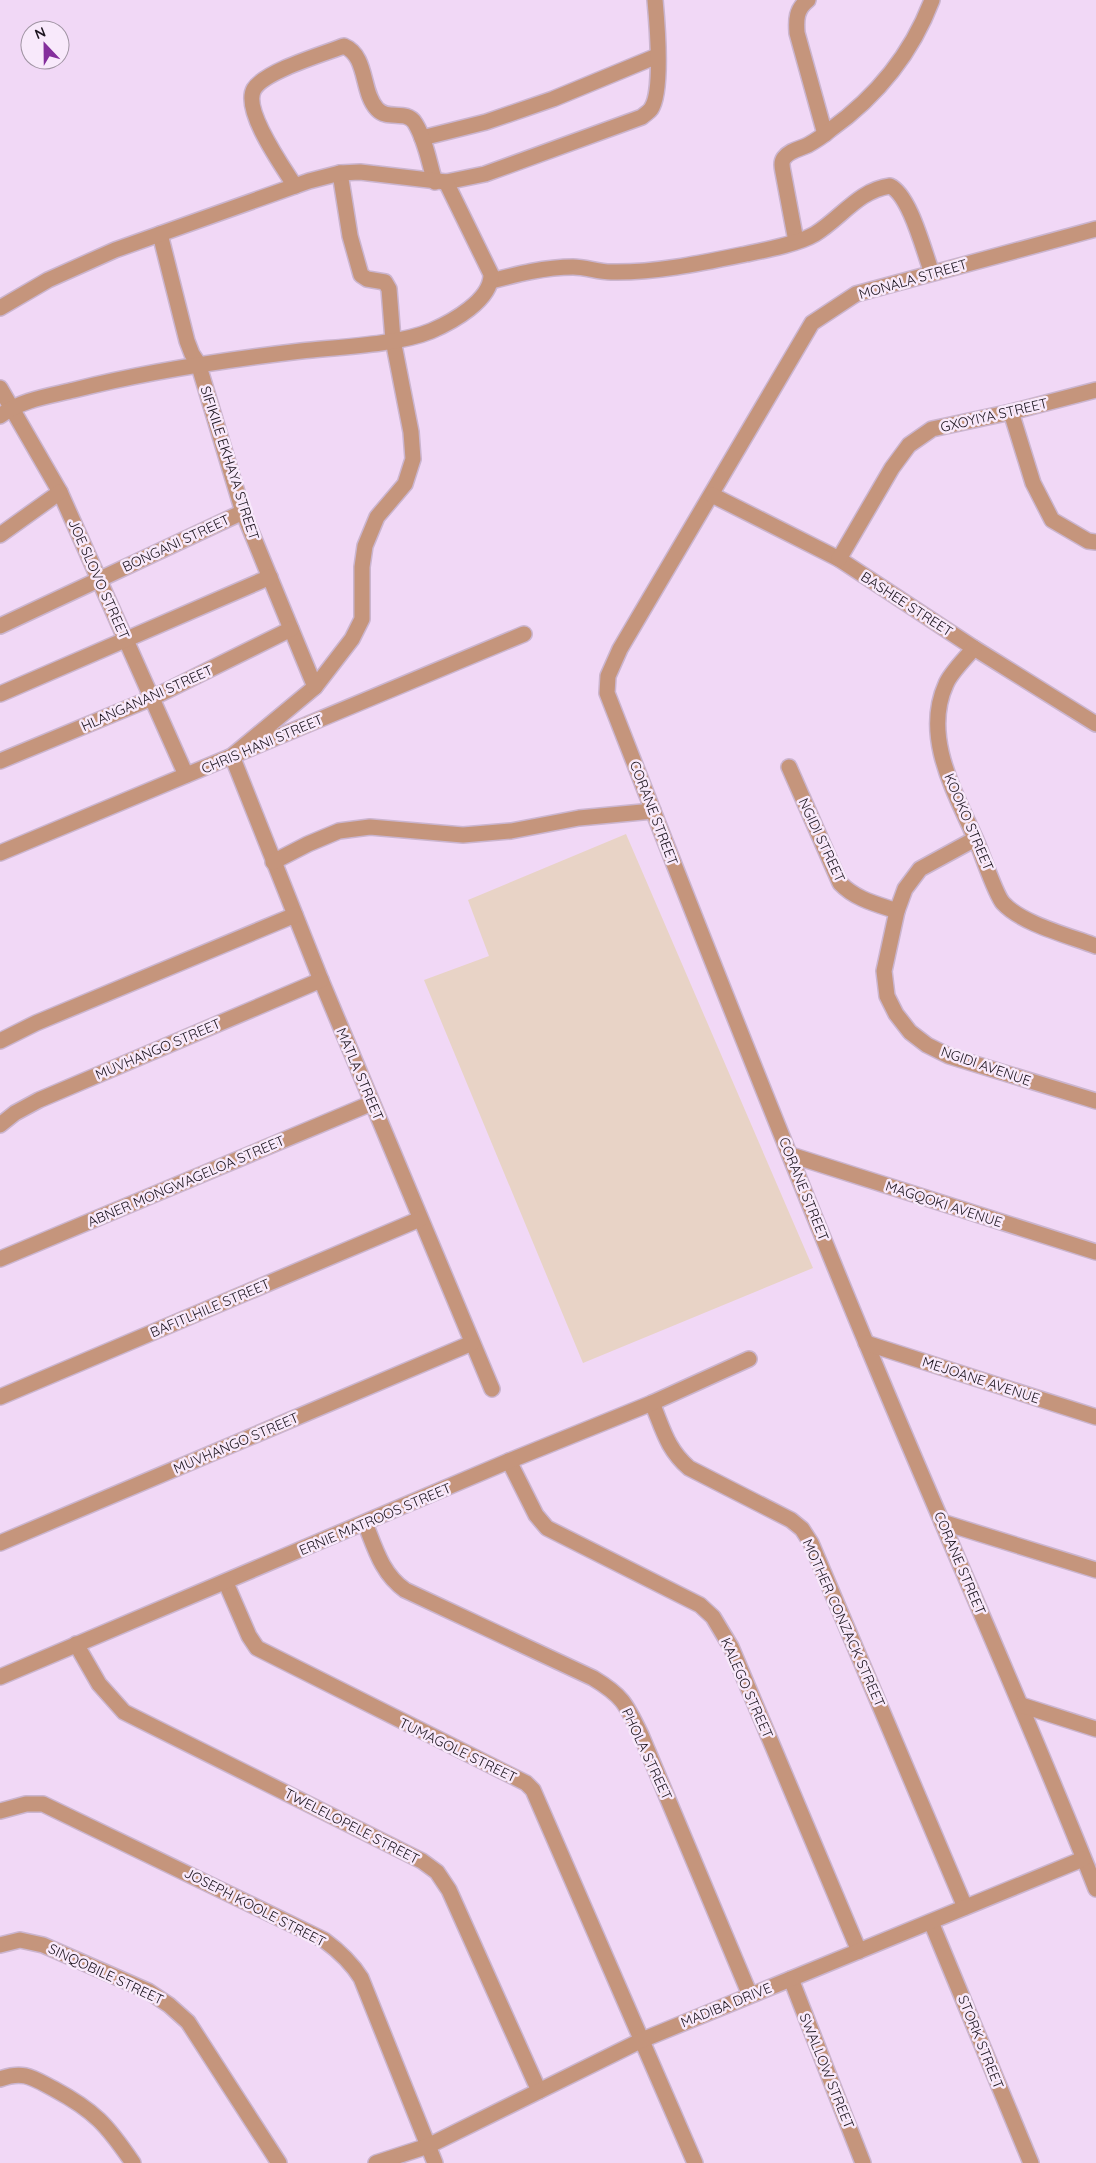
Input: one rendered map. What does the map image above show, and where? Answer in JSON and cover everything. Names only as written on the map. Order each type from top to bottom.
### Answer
[{"type":"street","points":[[0,308],[48,280],[115,250],[295,186],[340,173],[360,172],[440,182],[486,174],[642,117],[651,109],[655,98],[657,56],[655,0]]},
{"type":"street","points":[[808,0],[798,11],[797,33],[825,134]]},
{"type":"street","points":[[796,241],[782,164],[784,157],[807,146],[825,134],[873,94],[904,58],[926,17],[932,0]]},
{"type":"street","points":[[5,412],[85,387],[198,363],[392,340],[430,331],[460,315],[485,294],[491,281],[491,274],[440,182],[422,138],[411,118],[406,115],[383,113],[377,110],[358,59],[349,48],[344,46],[294,65],[262,80],[254,89],[251,98],[253,109],[266,138],[295,186]]},
{"type":"street","points":[[422,138],[486,122],[552,99],[657,56]]},
{"type":"street","points":[[232,756],[315,687],[352,640],[362,619],[362,567],[365,546],[377,517],[405,484],[413,459],[411,432],[392,340],[392,306],[389,289],[385,282],[367,279],[361,275],[350,236],[340,173]]},
{"type":"street","points":[[491,281],[551,268],[575,267],[609,272],[654,270],[746,254],[813,235],[858,199],[878,187],[890,186],[901,194],[909,210],[932,273]]},
{"type":"street","name":"MONALA STREET","points":[[712,495],[812,323],[856,294],[1096,229]]},
{"type":"street","name":"SIFIKILE EKHAYA STREET","points":[[160,234],[187,341],[198,363],[243,512],[315,687]]},
{"type":"street","name":"JOE SLOVO STREET","points":[[0,388],[5,412],[60,492],[186,775]]},
{"type":"street","name":"GXOYIYA STREET","points":[[838,559],[892,468],[909,445],[932,429],[1011,412],[1096,390]]},
{"type":"street","points":[[1011,412],[1033,483],[1052,520],[1088,541],[1096,542]]},
{"type":"street","points":[[0,535],[60,492]]},
{"type":"street","name":"BASHEE STREET","points":[[712,495],[838,559],[974,648],[1096,724]]},
{"type":"street","name":"CORANE STREET","points":[[712,495],[620,648],[608,676],[607,693],[750,1060],[791,1156],[866,1344],[1021,1705],[1083,1859],[1095,1884]]},
{"type":"street","name":"BONGANI STREET","points":[[0,625],[37,610],[98,579],[243,512]]},
{"type":"street","points":[[0,694],[270,577]]},
{"type":"street","name":"HLANGANANI STREET","points":[[0,761],[152,698],[291,629]]},
{"type":"street","name":"CHRIS HANI STREET","points":[[0,853],[524,634]]},
{"type":"street","name":"KOOKO STREET","points":[[974,648],[946,683],[939,707],[936,731],[942,758],[953,790],[1002,902],[1030,920],[1096,946]]},
{"type":"street","name":"MATLA STREET","points":[[232,756],[321,980],[492,1390]]},
{"type":"street","name":"NGIDI STREET","points":[[788,767],[840,883],[855,896],[897,910]]},
{"type":"street","points":[[273,862],[339,831],[370,827],[463,835],[511,831],[579,818],[653,811]]},
{"type":"street","name":"NGIDI AVENUE","points":[[975,839],[920,869],[905,889],[897,910],[884,971],[888,996],[896,1014],[910,1032],[927,1045],[949,1056],[1096,1101]]},
{"type":"street","points":[[0,1041],[54,1016],[295,916]]},
{"type":"street","name":"MUVHANGO STREET","points":[[0,1125],[14,1113],[39,1100],[321,980]]},
{"type":"street","name":"ABNER MONGWAGELOA STREET","points":[[0,1259],[372,1102]]},
{"type":"street","name":"MAGQOKI AVENUE","points":[[791,1156],[1096,1252]]},
{"type":"street","name":"BAFITLHILE STREET","points":[[0,1397],[420,1219]]},
{"type":"street","name":"MUVHANGO STREET","points":[[0,1542],[472,1343]]},
{"type":"street","name":"MEJOANE AVENUE","points":[[866,1344],[1096,1417]]},
{"type":"street","name":"ERNIE MATROOS STREET","points":[[0,1677],[226,1583],[509,1461],[652,1403],[749,1359]]},
{"type":"street","name":"MOTHER CONZACK STREET","points":[[652,1403],[672,1451],[690,1468],[791,1520],[802,1530],[811,1543],[966,1907]]},
{"type":"street","name":"KALEGO STREET","points":[[509,1461],[536,1514],[547,1528],[700,1605],[713,1617],[731,1647],[859,1951]]},
{"type":"street","points":[[942,1522],[1096,1570]]},
{"type":"street","name":"PHOLA STREET","points":[[365,1523],[384,1568],[393,1582],[405,1590],[592,1678],[615,1692],[628,1709],[641,1735],[750,1995]]},
{"type":"street","name":"TUMAGOLE STREET","points":[[226,1583],[249,1636],[257,1648],[526,1783],[533,1790],[695,2163]]},
{"type":"street","name":"TWELELOPELE STREET","points":[[76,1644],[99,1684],[124,1712],[422,1861],[437,1872],[449,1890],[539,2092]]},
{"type":"street","points":[[1021,1705],[1096,1729]]},
{"type":"street","name":"JOSEPH KOOLE STREET","points":[[0,1811],[26,1804],[43,1804],[324,1940],[340,1952],[352,1964],[361,1978],[428,2146]]},
{"type":"street","name":"MADIBA DRIVE","points":[[376,2163],[428,2146],[642,2040],[1083,1859]]},
{"type":"street","name":"STORK STREET","points":[[931,1922],[1031,2163]]},
{"type":"street","name":"SINQOBILE STREET","points":[[0,1945],[20,1940],[43,1944],[148,1991],[169,2005],[188,2022],[279,2163]]},
{"type":"street","name":"SWALLOW STREET","points":[[790,1979],[863,2163]]},
{"type":"street","points":[[0,2079],[13,2074],[24,2074],[81,2104],[106,2126],[133,2163]]},
{"type":"street","points":[[428,2146],[435,2163]]},
{"type":"shaded area","points":[[626,834],[813,1268],[583,1363],[424,980],[489,956],[468,900]]}]
